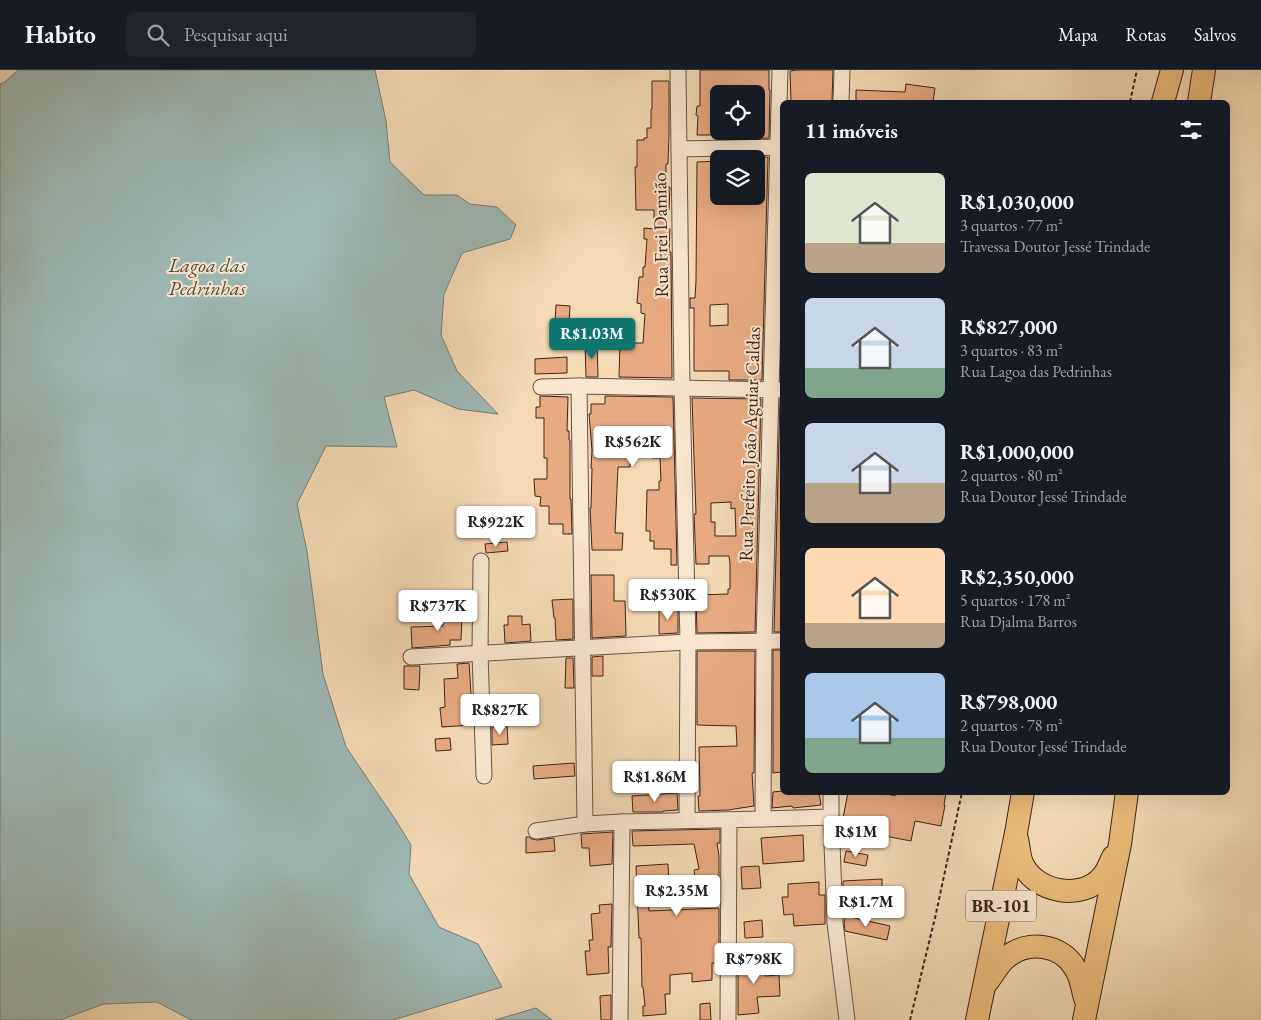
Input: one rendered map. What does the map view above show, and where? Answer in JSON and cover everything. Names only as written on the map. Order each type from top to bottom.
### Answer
[{"type":"highway","points":[[1164,100],[1172,70]]},
{"type":"highway","points":[[1199,100],[1204,70]]},
{"type":"highway","name":"BR-101","points":[[977,1020],[1022,795]]},
{"type":"highway","points":[[1086,1014],[1120,844],[1127,795]]},
{"type":"highway","points":[[1016,833],[1022,864],[1027,872],[1041,884],[1058,890],[1077,890],[1095,883],[1102,877],[1120,844]]},
{"type":"highway","points":[[984,987],[1002,961],[1016,951],[1032,946],[1050,948],[1064,956],[1079,974],[1086,1014]]},
{"type":"street","name":"Rua Frei Damião","points":[[678,70],[682,388],[688,642],[687,820]]},
{"type":"street","name":"Rua Prefeito João Aguiar Caldas","points":[[763,819],[764,641],[777,390],[780,70]]},
{"type":"street","points":[[842,70],[842,100]]},
{"type":"street","points":[[679,149],[780,147]]},
{"type":"street","points":[[579,386],[585,824]]},
{"type":"street","points":[[541,387],[777,390]]},
{"type":"street","points":[[481,561],[480,653],[484,776]]},
{"type":"street","points":[[411,657],[688,642],[780,641]]},
{"type":"street","points":[[831,795],[835,923],[846,1020]]},
{"type":"street","points":[[536,831],[585,824],[622,822],[831,817]]},
{"type":"street","points":[[728,1020],[729,820]]},
{"type":"street","points":[[620,1020],[622,822]]},
{"type":"path","points":[[1130,100],[1137,70]]},
{"type":"path","points":[[910,1020],[935,918],[961,795]]},
{"type":"water","name":"Lagoa das Pedrinhas","points":[[18,70],[375,70],[386,121],[390,162],[424,195],[457,195],[470,204],[497,207],[516,225],[510,239],[462,253],[444,294],[441,335],[457,371],[498,414],[458,409],[414,390],[384,397],[397,447],[326,446],[297,504],[307,551],[323,674],[346,747],[411,845],[409,874],[439,927],[478,944],[502,987],[393,1020],[191,1020],[157,1002],[104,1004],[60,1020],[0,1020],[0,84]]},
{"type":"water","points":[[536,1008],[552,1020],[495,1020]]},
{"type":"building","points":[[700,70],[769,70],[769,138],[765,138],[765,85],[710,85],[710,135],[697,135],[698,116],[696,115],[697,106],[700,106]]},
{"type":"building","points":[[833,70],[832,100],[791,100],[790,71]]},
{"type":"building","points":[[652,81],[669,81],[666,187],[670,187],[669,210],[665,210],[665,229],[670,229],[672,378],[619,377],[620,343],[643,343],[645,314],[641,313],[641,304],[637,303],[639,277],[643,277],[643,267],[645,267],[647,239],[644,239],[644,228],[654,229],[654,210],[636,210],[635,167],[637,167],[637,140],[647,138],[647,128],[651,128]]},
{"type":"building","points":[[906,84],[935,88],[933,100],[856,100],[856,90],[905,92]]},
{"type":"building","points":[[765,157],[768,157],[762,380],[729,380],[729,371],[694,371],[694,308],[690,308],[690,298],[695,298],[696,280],[697,162],[710,161],[710,205],[765,205]],"holes":[[[728,304],[728,325],[710,326],[710,305]]]},
{"type":"building","points":[[556,305],[570,306],[569,323],[555,322]]},
{"type":"building","points":[[597,342],[598,377],[586,377],[585,343]]},
{"type":"building","points":[[567,357],[567,373],[535,374],[535,359]]},
{"type":"building","points":[[540,396],[568,397],[567,431],[569,431],[570,440],[572,534],[563,534],[563,524],[549,524],[549,506],[540,506],[541,497],[535,496],[534,479],[547,479],[547,458],[544,458],[544,418],[536,418],[536,407],[540,407]]},
{"type":"building","points":[[605,396],[673,397],[677,565],[671,565],[671,549],[654,549],[654,541],[650,541],[650,531],[646,531],[647,490],[659,490],[659,481],[661,481],[660,458],[652,458],[653,448],[649,447],[650,439],[643,439],[644,435],[618,435],[618,454],[631,454],[630,467],[618,467],[615,533],[623,533],[622,550],[592,550],[590,508],[592,450],[589,414],[591,414],[591,404],[605,404]]},
{"type":"building","points":[[692,398],[761,399],[755,632],[697,633],[696,595],[728,594],[728,589],[730,589],[730,563],[729,556],[709,556],[709,564],[696,564],[694,514],[696,514]],"holes":[[[731,502],[731,509],[735,508],[736,536],[715,536],[715,522],[711,522],[711,503]]]},
{"type":"building","points":[[780,399],[780,632],[774,632]]},
{"type":"building","points":[[507,542],[508,551],[486,553],[485,544]]},
{"type":"building","points":[[591,575],[614,575],[614,601],[625,601],[626,636],[592,638]]},
{"type":"building","points":[[635,580],[676,580],[676,589],[636,589]]},
{"type":"building","points":[[573,599],[573,639],[556,640],[552,600]]},
{"type":"building","points":[[659,609],[678,609],[678,633],[659,634]]},
{"type":"building","points":[[443,612],[462,613],[461,640],[450,640],[450,645],[412,648],[411,627],[443,626]]},
{"type":"building","points":[[508,616],[522,616],[522,625],[530,624],[531,641],[505,643],[504,625],[508,625]]},
{"type":"building","points":[[773,650],[780,650],[780,772],[773,773]]},
{"type":"building","points":[[697,651],[755,651],[754,773],[752,773],[754,806],[728,810],[699,811],[699,747],[737,746],[736,726],[697,725]]},
{"type":"building","points":[[603,656],[603,676],[592,676],[592,657]]},
{"type":"building","points":[[566,658],[573,658],[574,688],[565,688]]},
{"type":"building","points":[[469,663],[473,725],[442,727],[440,708],[445,707],[444,679],[458,678],[457,664]]},
{"type":"building","points":[[404,666],[420,666],[419,690],[404,689]]},
{"type":"building","points":[[507,726],[508,744],[492,745],[492,727]]},
{"type":"building","points":[[450,738],[451,750],[436,751],[435,739]]},
{"type":"building","points":[[574,763],[575,776],[534,779],[533,766]]},
{"type":"building","points":[[780,791],[780,795],[819,795],[821,805],[772,808],[773,792]]},
{"type":"building","points":[[677,793],[678,810],[633,812],[632,796]]},
{"type":"building","points":[[847,795],[946,795],[941,826],[915,821],[911,841],[841,829]]},
{"type":"building","points":[[720,829],[720,843],[717,843],[719,889],[648,898],[649,911],[719,908],[719,963],[712,963],[712,980],[692,982],[692,973],[670,975],[670,994],[665,994],[666,1014],[643,1016],[643,1006],[645,1006],[642,987],[636,866],[668,864],[669,884],[696,883],[694,870],[699,869],[694,844],[633,846],[632,831]]},
{"type":"building","points":[[613,832],[612,864],[590,866],[589,848],[582,848],[581,834]]},
{"type":"building","points":[[803,835],[804,861],[763,864],[761,838]]},
{"type":"building","points":[[526,837],[537,840],[554,838],[555,851],[526,853]]},
{"type":"building","points":[[846,851],[868,855],[866,866],[844,862]]},
{"type":"building","points":[[759,866],[761,888],[742,889],[741,867]]},
{"type":"building","points":[[882,879],[882,891],[843,893],[843,881]]},
{"type":"building","points":[[819,882],[819,895],[825,895],[825,924],[794,926],[793,914],[784,915],[782,897],[788,897],[788,884]]},
{"type":"building","points":[[612,904],[611,947],[608,947],[609,973],[587,975],[585,951],[590,951],[589,940],[593,940],[591,914],[600,913],[599,905]]},
{"type":"building","points":[[846,916],[890,926],[887,940],[845,931],[844,922]]},
{"type":"building","points":[[762,920],[763,937],[745,938],[744,922]]},
{"type":"building","points":[[764,957],[765,976],[779,975],[780,996],[757,997],[759,1013],[738,1015],[738,959]]},
{"type":"building","points":[[611,995],[611,1020],[601,1020],[600,996]]},
{"type":"building","points":[[710,1003],[711,1020],[700,1020],[700,1004]]}]
